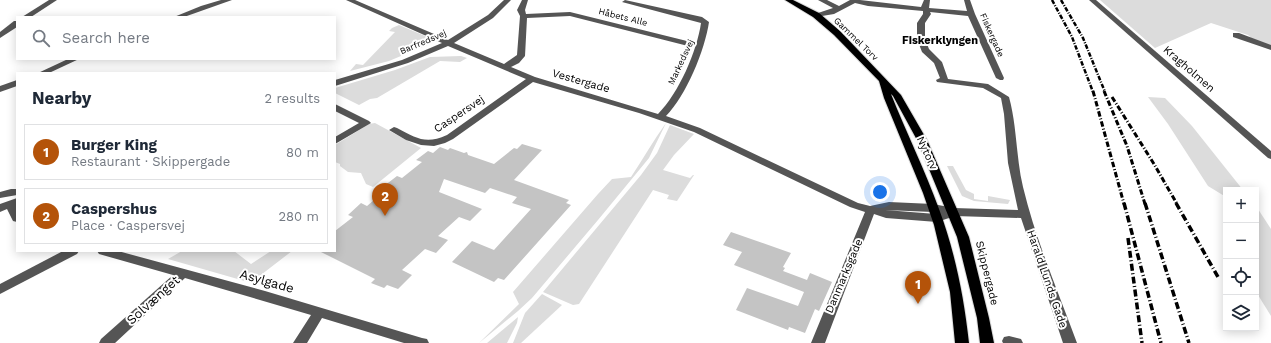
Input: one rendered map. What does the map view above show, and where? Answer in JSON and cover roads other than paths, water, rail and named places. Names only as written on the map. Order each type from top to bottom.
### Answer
[{"type":"main road","name":"Gammel Torv","points":[[788,0],[816,15],[842,38],[897,95]]},
{"type":"main road","name":"Gammel Torv","points":[[798,0],[814,10],[816,15]]},
{"type":"main road","name":"Gammel Torv","points":[[880,78],[886,95]]},
{"type":"main road","name":"Nytorv","points":[[886,95],[935,213]]},
{"type":"main road","name":"Nytorv","points":[[897,95],[922,140],[954,212]]},
{"type":"main road","name":"Skippergade","points":[[954,212],[966,246],[983,318],[987,343]]},
{"type":"main road","points":[[935,213],[955,289],[962,343]]},
{"type":"street","points":[[28,16],[54,0]]},
{"type":"street","name":"Vestergade","points":[[349,0],[532,79],[661,116],[697,130],[806,184],[854,205],[871,210]]},
{"type":"street","name":"Barfredsvej","points":[[336,83],[402,62],[448,43],[493,15],[508,0]]},
{"type":"street","points":[[505,67],[516,61],[520,56],[525,0]]},
{"type":"street","points":[[822,0],[838,8]]},
{"type":"street","points":[[816,15],[831,12],[856,0],[868,4],[901,6],[926,11],[971,14]]},
{"type":"street","points":[[926,11],[925,7],[927,0]]},
{"type":"street","name":"Fiskergade","points":[[967,0],[971,14],[1000,78]]},
{"type":"street","name":"Kragholmen","points":[[1092,0],[1271,156]]},
{"type":"street","points":[[180,16],[222,1]]},
{"type":"street","name":"Markedsvej","points":[[625,2],[699,19],[705,22],[700,46],[678,91],[668,108],[661,116]]},
{"type":"street","name":"Håbets Alle","points":[[501,7],[523,13],[570,14],[692,45]]},
{"type":"street","name":"Harald Lunds Gade","points":[[926,11],[927,14],[921,23],[921,39],[925,50],[938,62],[942,80],[985,86],[1005,97],[1010,124],[1013,163],[1025,214],[1070,343]]},
{"type":"street","points":[[0,36],[16,24]]},
{"type":"street","points":[[1236,35],[1271,48]]},
{"type":"street","points":[[44,72],[73,60]]},
{"type":"street","name":"Caspersvej","points":[[394,130],[430,145],[438,143],[450,137],[532,79]]},
{"type":"street","points":[[0,89],[16,83]]},
{"type":"street","points":[[336,108],[366,123],[336,140]]},
{"type":"street","points":[[0,195],[16,192]]},
{"type":"street","points":[[9,205],[16,216]]},
{"type":"street","points":[[871,210],[886,214],[954,212],[1025,214]]},
{"type":"street","name":"Danmarksgade","points":[[818,343],[871,210]]},
{"type":"street","points":[[0,289],[71,252]]},
{"type":"street","name":"Asylgade","points":[[107,252],[320,312],[422,343]]},
{"type":"street","name":"Solvænget","points":[[106,343],[184,273]]},
{"type":"street","points":[[300,343],[320,312]]},
{"type":"railway","points":[[1052,0],[1072,37],[1093,92]]},
{"type":"railway","points":[[1061,0],[1083,38],[1105,92]]},
{"type":"railway","points":[[1093,91],[1124,204]]},
{"type":"railway","points":[[1104,91],[1127,146],[1145,204]]},
{"type":"railway","points":[[1112,97],[1177,204]]},
{"type":"railway","points":[[1124,203],[1161,343]]},
{"type":"railway","points":[[1145,203],[1189,343]]},
{"type":"railway","points":[[1176,203],[1218,277]]},
{"type":"railway","points":[[1128,238],[1142,343]]},
{"type":"place","name":"Caspershus","points":[[385,216]]},
{"type":"place","name":"Burger King","points":[[918,304]]},
{"type":"district","name":"Fiskerklyngen","points":[[940,40]]}]
